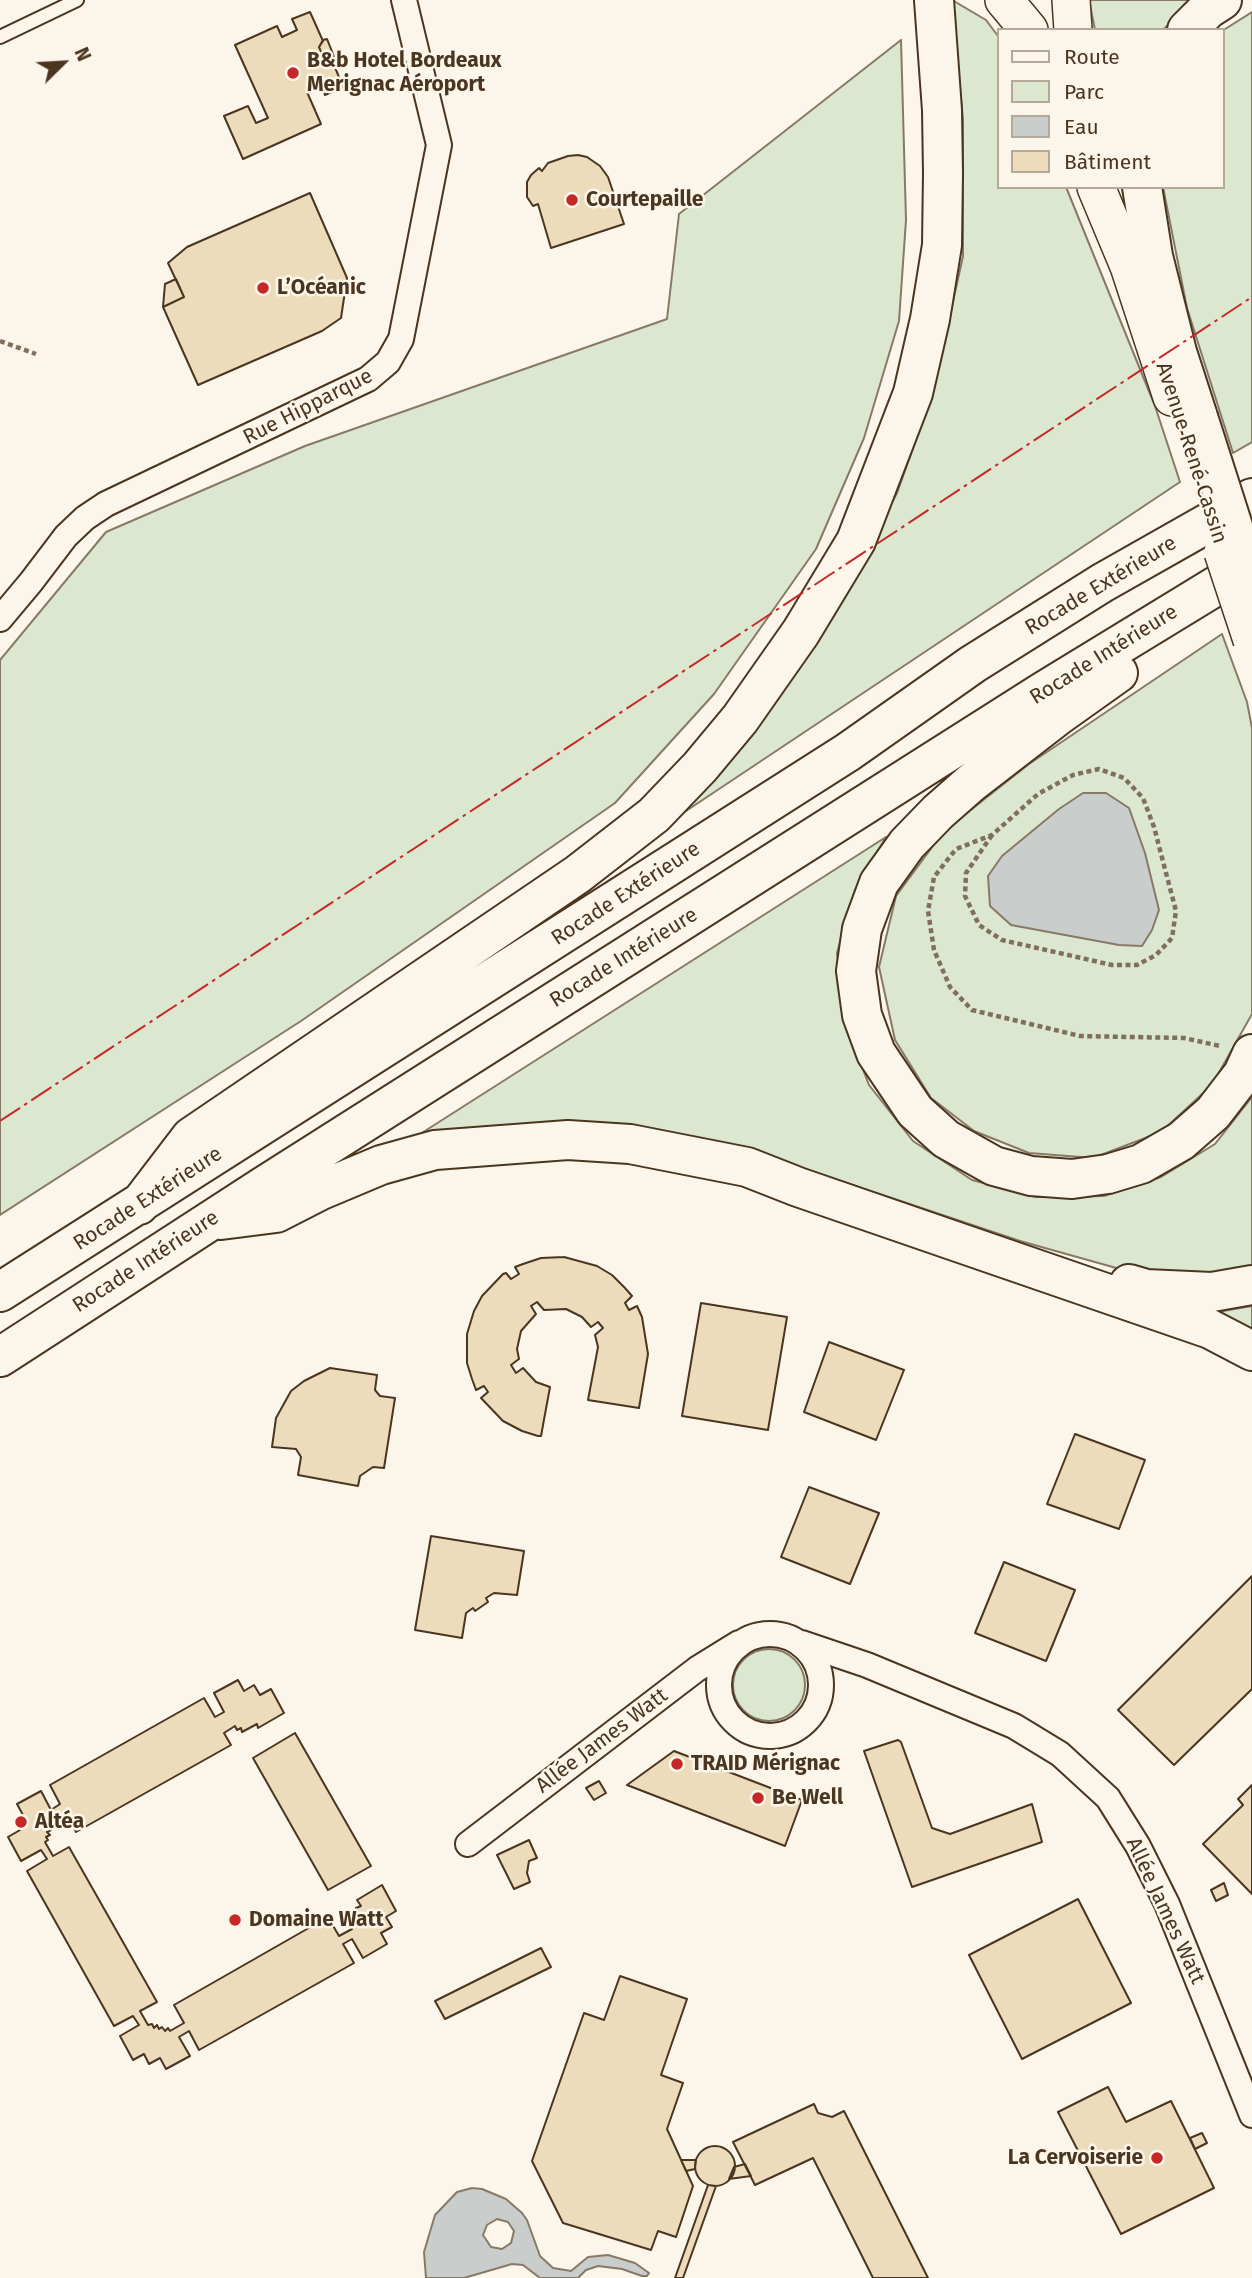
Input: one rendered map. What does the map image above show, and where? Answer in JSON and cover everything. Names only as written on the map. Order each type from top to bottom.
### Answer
[{"type":"highway","points":[[139,1205],[191,1137],[578,874],[654,815],[700,767],[740,719],[801,632],[856,541],[913,393],[930,319],[942,245],[943,173],[942,110],[934,0]]},
{"type":"highway","points":[[1189,28],[1208,9],[1222,0]]},
{"type":"highway","points":[[1142,189],[1153,256],[1177,352],[1190,423],[1252,586]]},
{"type":"highway","points":[[1102,583],[1252,479]]},
{"type":"highway","name":"Rocade Extérieure","points":[[0,1292],[848,752],[973,664],[1102,583],[1252,498]]},
{"type":"highway","name":"Rocade Intérieure","points":[[0,1357],[1044,691],[1252,564]]},
{"type":"highway","points":[[1238,1050],[1242,1074],[1213,1113],[1181,1141],[1141,1164],[1108,1174],[1072,1180],[1031,1176],[994,1166],[970,1153],[946,1139],[915,1111],[876,1053],[862,1015],[856,971],[862,929],[879,883],[907,844],[938,812],[1059,715],[1252,578]]},
{"type":"highway","points":[[208,1222],[276,1213],[319,1191],[382,1165],[435,1150],[555,1141],[631,1144],[747,1167],[800,1173],[1146,1289],[1212,1292],[1252,1285]]},
{"type":"highway","points":[[747,1167],[1210,1329],[1252,1351]]},
{"type":"main road","points":[[1004,0],[1027,28]]},
{"type":"main road","points":[[1071,0],[1073,28]]},
{"type":"main road","name":"Avenue René Cassin","points":[[1097,189],[1190,423],[1252,639]]},
{"type":"main road","name":"Avenue René Cassin","points":[[1110,189],[1129,266]]},
{"type":"street","name":"Rue Hipparque","points":[[0,619],[66,536],[85,518],[106,504],[368,379],[379,372],[396,351],[401,339],[439,145],[404,0]]},
{"type":"street","points":[[771,1633],[802,1643],[814,1656],[821,1672],[822,1689],[818,1706],[808,1720],[795,1731],[779,1736],[762,1736],[745,1730],[732,1720],[723,1705],[719,1688],[720,1671],[727,1656],[739,1643],[754,1635],[771,1633]]},
{"type":"street","name":"Allée James Watt","points":[[468,1844],[697,1669],[739,1643]]},
{"type":"street","name":"Allée James Watt","points":[[802,1643],[867,1665],[1014,1726],[1060,1754],[1108,1798],[1138,1846],[1167,1904],[1252,2115]]},
{"type":"lane","points":[[0,37],[77,0]]},
{"type":"path","points":[[0,341],[36,354]]},
{"type":"path","points":[[992,835],[966,873],[965,896],[979,925],[1002,940],[1112,965],[1137,965],[1156,956],[1172,938],[1176,911],[1154,827],[1143,798],[1124,778],[1099,769],[1073,775],[1038,794],[992,835],[956,849],[934,877],[928,911],[934,950],[950,987],[972,1010],[1080,1037],[1147,1035],[1184,1038],[1238,1050]]},
{"type":"green space","points":[[952,0],[986,20],[996,33],[996,189],[1067,189],[1155,406],[1180,482],[677,817],[837,606],[897,493],[937,375],[963,256],[963,120]]},
{"type":"green space","points":[[1089,0],[1193,0],[1165,28],[1095,28]]},
{"type":"green space","points":[[1252,12],[1252,442],[1233,453],[1187,308],[1163,189],[1224,189],[1224,30]]},
{"type":"green space","points":[[901,40],[906,220],[899,321],[864,438],[816,549],[714,694],[615,803],[301,1021],[0,1215],[0,660],[106,532],[305,446],[667,319],[679,214]]},
{"type":"green space","points":[[1222,634],[1247,702],[1252,728],[1252,1014],[1212,1085],[1161,1132],[1093,1158],[1029,1153],[974,1131],[931,1098],[895,1040],[879,967],[896,896],[944,831],[1029,764]]},
{"type":"green space","points":[[886,837],[855,890],[837,953],[844,1020],[869,1085],[913,1141],[972,1180],[1036,1197],[1104,1196],[1161,1177],[1215,1144],[1252,1097],[1252,1268],[1201,1277],[1127,1271],[1020,1241],[775,1159],[406,1143]]},
{"type":"green space","points":[[1252,1306],[1252,1335],[1211,1313]]},
{"type":"green space","points":[[769,1649],[789,1655],[799,1665],[805,1685],[799,1705],[789,1715],[769,1721],[749,1715],[739,1705],[733,1685],[739,1665],[749,1655]]},
{"type":"water","points":[[1083,793],[1106,793],[1129,808],[1145,853],[1159,910],[1152,930],[1142,946],[1119,945],[1011,925],[990,906],[988,876],[1002,856],[1059,809]]},
{"type":"water","points":[[472,2188],[482,2189],[506,2199],[527,2220],[540,2256],[553,2268],[571,2271],[588,2257],[608,2255],[635,2263],[649,2273],[642,2276],[622,2269],[598,2266],[586,2270],[578,2278],[540,2278],[523,2265],[512,2264],[464,2278],[426,2278],[424,2252],[435,2215],[457,2192]],"holes":[[[497,2219],[508,2222],[514,2231],[511,2243],[502,2249],[491,2247],[483,2235],[487,2225]]]},
{"type":"building","name":"B&b Hotel Bordeaux Merignac Aéroport","points":[[310,12],[323,41],[319,47],[324,59],[326,57],[332,60],[343,87],[325,95],[321,86],[307,92],[321,124],[243,159],[224,116],[248,106],[256,123],[268,118],[235,45],[277,26],[282,37],[297,30],[292,19]]},
{"type":"building","points":[[327,39],[335,59],[332,60],[326,57],[324,59],[319,47],[323,40]]},
{"type":"building","name":"Courtepaille","points":[[578,155],[587,157],[600,166],[608,177],[624,224],[551,248],[538,204],[533,206],[527,197],[527,182],[531,175],[539,168],[542,171],[548,163]]},
{"type":"building","name":"L’Océanic","points":[[310,193],[347,278],[341,318],[322,331],[198,385],[163,307],[184,297],[168,263],[187,247]]},
{"type":"building","points":[[176,279],[184,297],[163,307],[165,284]]},
{"type":"building","points":[[564,1257],[597,1266],[612,1275],[632,1296],[625,1303],[629,1310],[637,1306],[642,1317],[648,1354],[639,1408],[588,1400],[598,1347],[595,1335],[603,1328],[598,1322],[591,1327],[582,1317],[566,1309],[544,1310],[537,1302],[531,1306],[536,1314],[521,1331],[517,1349],[519,1359],[511,1365],[516,1373],[523,1368],[536,1382],[550,1387],[541,1436],[538,1436],[503,1421],[481,1398],[488,1392],[484,1386],[476,1390],[472,1379],[467,1363],[467,1334],[482,1296],[503,1274],[506,1273],[511,1279],[519,1274],[515,1267],[541,1258]]},
{"type":"building","points":[[701,1303],[787,1317],[768,1430],[682,1416]]},
{"type":"building","points":[[829,1342],[904,1370],[876,1440],[804,1412]]},
{"type":"building","points":[[330,1368],[377,1375],[375,1390],[380,1396],[395,1398],[384,1468],[373,1467],[360,1476],[358,1486],[298,1475],[301,1457],[296,1449],[272,1447],[276,1418],[291,1391]]},
{"type":"building","points":[[1075,1434],[1145,1460],[1119,1529],[1047,1504]]},
{"type":"building","points":[[809,1487],[879,1513],[850,1584],[781,1557]]},
{"type":"building","points":[[431,1536],[524,1551],[517,1595],[494,1593],[486,1598],[488,1602],[475,1611],[473,1608],[466,1613],[462,1638],[415,1630]]},
{"type":"building","points":[[1004,1562],[1075,1590],[1046,1661],[975,1633]]},
{"type":"building","points":[[1252,1576],[1252,1689],[1174,1765],[1118,1710]]},
{"type":"building","points":[[238,1680],[244,1691],[254,1685],[260,1695],[271,1689],[284,1713],[258,1728],[257,1724],[242,1732],[241,1728],[237,1730],[235,1726],[224,1733],[231,1745],[76,1832],[66,1813],[52,1821],[54,1824],[49,1826],[51,1830],[47,1832],[50,1835],[45,1842],[53,1856],[69,1847],[157,2002],[140,2011],[148,2025],[152,2024],[154,2028],[157,2025],[165,2031],[168,2028],[170,2031],[184,2023],[174,2005],[328,1917],[339,1936],[352,1929],[351,1925],[355,1923],[353,1919],[358,1912],[356,1908],[361,1906],[357,1900],[382,1885],[396,1911],[386,1917],[392,1927],[381,1933],[387,1944],[363,1958],[352,1939],[343,1944],[354,1963],[199,2050],[189,2031],[179,2037],[190,2056],[166,2069],[160,2058],[149,2064],[144,2054],[133,2060],[120,2036],[139,2025],[133,2016],[114,2026],[27,1871],[47,1859],[41,1850],[21,1861],[8,1837],[20,1830],[14,1820],[23,1815],[17,1804],[41,1791],[51,1810],[60,1804],[50,1785],[204,1698],[215,1717],[224,1712],[214,1693]]},
{"type":"building","points":[[295,1733],[371,1866],[328,1890],[253,1758]]},
{"type":"building","points":[[898,1740],[932,1828],[950,1834],[1032,1804],[1042,1842],[912,1887],[864,1751]]},
{"type":"building","points":[[674,1751],[802,1800],[785,1846],[627,1785]]},
{"type":"building","points":[[599,1781],[606,1793],[594,1800],[586,1788]]},
{"type":"building","points":[[1252,1785],[1252,1894],[1203,1844],[1243,1805],[1238,1799]]},
{"type":"building","points":[[529,1840],[537,1858],[529,1861],[527,1873],[530,1882],[514,1889],[497,1855]]},
{"type":"building","points":[[1224,1883],[1228,1895],[1216,1901],[1211,1890]]},
{"type":"building","points":[[1078,1899],[1131,2003],[1022,2059],[969,1955]]},
{"type":"building","points":[[541,1948],[551,1967],[445,2019],[435,2001]]},
{"type":"building","points":[[620,1976],[687,1999],[661,2075],[683,2083],[667,2129],[693,2186],[676,2237],[658,2231],[651,2250],[563,2223],[532,2161],[584,2013],[604,2020]]},
{"type":"building","points":[[1108,2087],[1126,2122],[1171,2101],[1214,2188],[1121,2234],[1058,2112]]},
{"type":"building","points":[[814,2104],[818,2113],[832,2117],[844,2111],[928,2278],[873,2278],[813,2158],[755,2185],[733,2142]]},
{"type":"building","points":[[1202,2133],[1207,2143],[1195,2149],[1190,2138]]},
{"type":"building","points":[[715,2146],[729,2152],[735,2166],[729,2180],[715,2186],[701,2180],[695,2166],[701,2152]]},
{"type":"building","points":[[681,2160],[696,2160],[695,2169],[686,2171]]},
{"type":"building","points":[[745,2164],[751,2176],[729,2179],[734,2167]]},
{"type":"building","points":[[708,2185],[716,2186],[683,2278],[675,2278]]},
{"type":"power","points":[[0,1121],[1252,297]]},
{"type":"place","name":"B&b Hotel Bordeaux Merignac Aéroport","points":[[293,73]]},
{"type":"place","name":"Courtepaille","points":[[572,200]]},
{"type":"place","name":"L’Océanic","points":[[263,288]]},
{"type":"place","name":"TRAID Mérignac","points":[[677,1764]]},
{"type":"place","name":"Be Well","points":[[758,1798]]},
{"type":"place","name":"Altéa","points":[[21,1822]]},
{"type":"place","name":"Domaine Watt","points":[[235,1920]]},
{"type":"place","name":"La Cervoiserie","points":[[1157,2158]]}]
